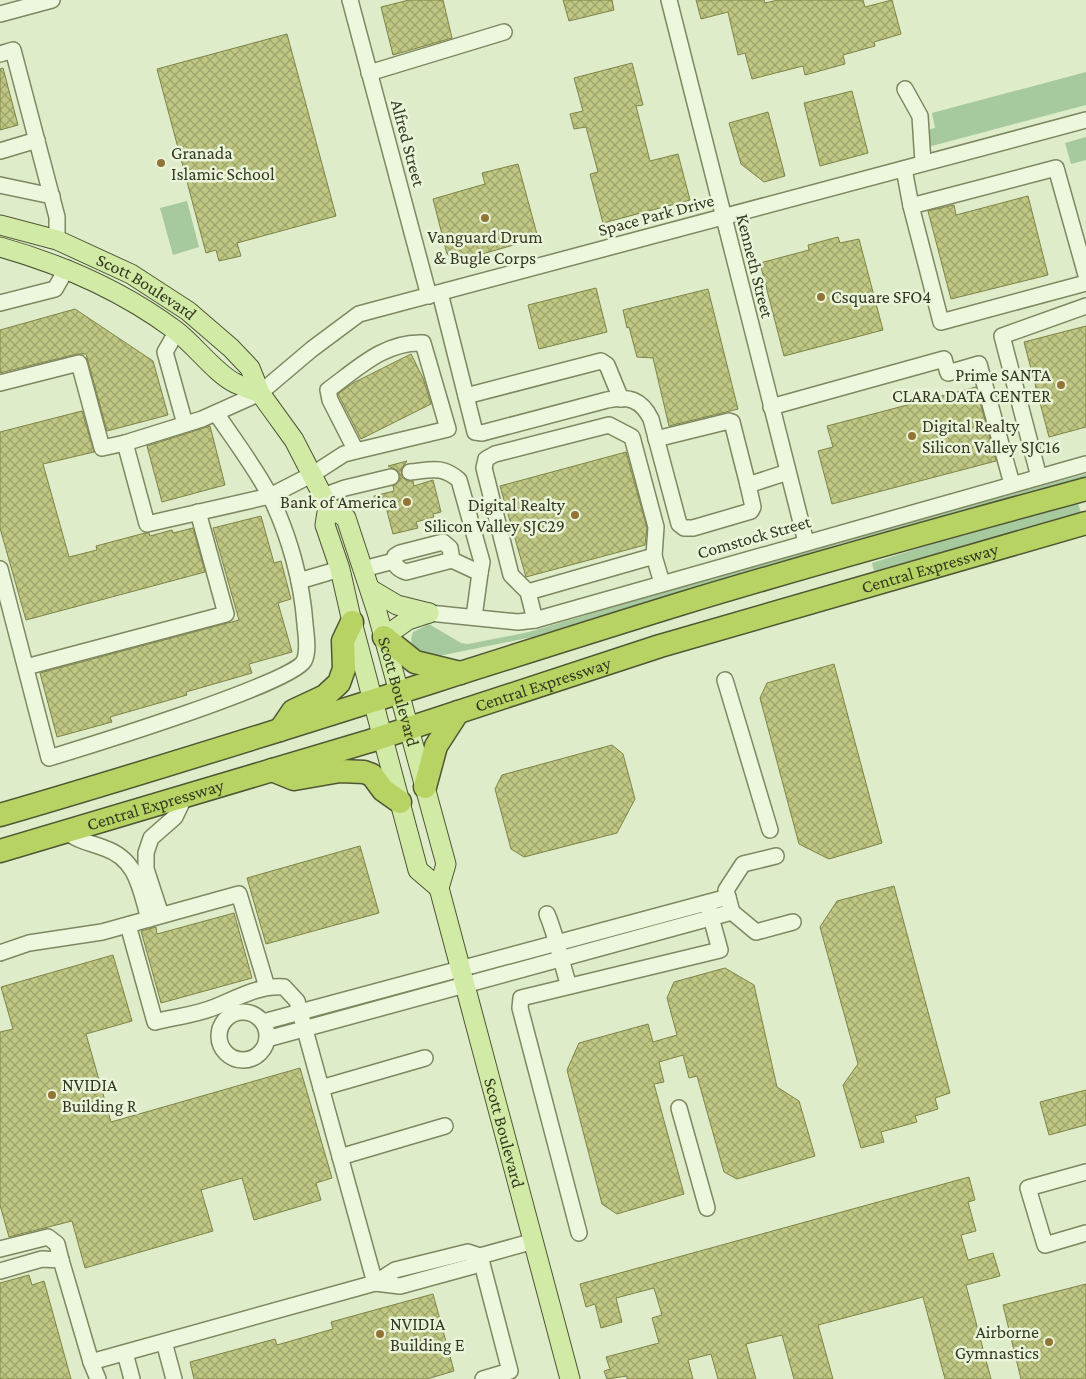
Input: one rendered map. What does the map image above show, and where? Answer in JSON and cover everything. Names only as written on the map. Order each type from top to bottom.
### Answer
[{"type":"highway","name":"Central Expressway","points":[[0,815],[825,561],[1086,489]]},
{"type":"highway","name":"Central Expressway","points":[[3,853],[65,831],[383,736],[660,646],[1086,523]]},
{"type":"highway","points":[[280,730],[293,711],[325,696],[340,683],[344,669],[343,641],[352,622]]},
{"type":"highway","points":[[384,637],[415,662],[460,673]]},
{"type":"highway","points":[[425,787],[436,746],[458,712]]},
{"type":"highway","points":[[272,770],[294,779],[340,771],[364,772],[372,775],[383,790],[400,802]]},
{"type":"main road","name":"Scott Boulevard","points":[[0,224],[57,240],[119,268],[188,311],[231,348],[250,368],[260,393],[294,440],[326,501],[346,518],[384,637],[446,864],[439,888],[570,1379]]},
{"type":"main road","name":"Scott Boulevard","points":[[0,247],[67,268],[108,287],[147,310],[177,331],[234,383],[260,393]]},
{"type":"main road","name":"Scott Boulevard","points":[[326,501],[325,525],[340,569],[352,622],[418,870],[439,888]]},
{"type":"main road","points":[[370,589],[397,605],[429,613]]},
{"type":"main road","points":[[384,637],[408,620],[429,613]]},
{"type":"street","name":"Alfred Street","points":[[350,0],[475,432],[482,432],[575,406],[621,399]]},
{"type":"street","name":"Kenneth Street","points":[[669,0],[806,542]]},
{"type":"street","points":[[0,14],[43,1]]},
{"type":"street","points":[[370,73],[504,32]]},
{"type":"street","points":[[0,54],[13,50],[58,216],[57,240]]},
{"type":"street","points":[[905,89],[920,116],[923,164]]},
{"type":"street","name":"Space Park Drive","points":[[0,383],[79,363],[102,448],[125,443],[216,413],[260,393],[312,349],[359,314],[1086,120]]},
{"type":"street","points":[[0,151],[37,140]]},
{"type":"street","points":[[911,206],[1056,168],[1086,275]]},
{"type":"street","points":[[904,169],[911,206],[941,322],[1086,283]]},
{"type":"street","points":[[0,185],[52,196]]},
{"type":"street","points":[[0,303],[55,289],[67,268]]},
{"type":"street","points":[[1039,477],[1002,336],[1086,306]]},
{"type":"street","points":[[177,331],[165,352],[186,424]]},
{"type":"street","points":[[125,443],[146,524],[270,496],[313,474],[344,454],[448,429],[423,343],[414,343],[383,350],[328,390],[330,400],[356,451]]},
{"type":"street","points":[[771,407],[944,359],[948,373],[979,364],[1012,484]]},
{"type":"street","points":[[466,396],[602,361],[607,365],[621,399],[637,402],[644,406],[651,420],[656,439],[679,524],[684,528],[693,528],[752,511],[753,507],[732,422],[729,421],[656,439]]},
{"type":"street","points":[[0,569],[50,758],[110,740],[254,688],[300,667],[306,654],[302,592],[299,581],[270,496],[216,413]]},
{"type":"street","points":[[535,620],[528,592],[511,575],[484,468],[486,459],[495,454],[609,425],[632,437],[656,527],[654,556],[662,583]]},
{"type":"street","name":"Comstock Street","points":[[429,613],[518,622],[535,620],[1086,464]]},
{"type":"street","points":[[410,472],[437,469],[450,472],[459,480],[482,562],[474,617]]},
{"type":"street","points":[[748,485],[788,472]]},
{"type":"street","points":[[326,501],[346,488],[391,476]]},
{"type":"street","points":[[26,667],[226,614],[198,512]]},
{"type":"street","points":[[452,560],[450,548],[443,542],[400,552],[395,556],[394,561],[396,566],[406,572],[452,560],[480,573]]},
{"type":"street","points":[[528,592],[654,556]]},
{"type":"street","points":[[363,569],[394,561]]},
{"type":"street","points":[[299,581],[340,569]]},
{"type":"street","points":[[725,680],[770,830]]},
{"type":"street","points":[[155,917],[146,869],[146,854],[151,838],[175,817],[185,796]]},
{"type":"street","points":[[65,831],[79,842],[117,852],[128,862],[155,917]]},
{"type":"street","points":[[776,856],[743,864],[726,890],[730,904],[756,932],[793,922]]},
{"type":"street","points":[[0,953],[29,943],[102,932],[239,894],[267,987]]},
{"type":"street","points":[[263,1022],[464,976],[560,959],[730,904]]},
{"type":"street","points":[[267,1039],[305,1029],[464,976],[558,942],[709,910]]},
{"type":"street","points":[[579,1233],[520,1008],[521,998],[720,950],[709,910]]},
{"type":"street","points":[[548,914],[558,942],[560,959],[569,986]]},
{"type":"street","points":[[128,925],[155,1022],[216,1007],[236,996],[267,987],[284,987],[297,1001],[375,1283]]},
{"type":"street","points":[[249,1013],[263,1022],[267,1039],[259,1054],[244,1060],[229,1055],[220,1041],[222,1025],[233,1014],[249,1013]]},
{"type":"street","points":[[321,1088],[426,1058]]},
{"type":"street","points":[[679,1108],[707,1208]]},
{"type":"street","points":[[340,1156],[445,1126]]},
{"type":"street","points":[[1086,1172],[1028,1188],[1045,1245],[1086,1233]]},
{"type":"street","points":[[0,1249],[48,1237],[57,1244],[91,1362],[98,1379]]},
{"type":"street","points":[[91,1362],[375,1283],[396,1270],[468,1252],[480,1256],[534,1241]]},
{"type":"street","points":[[480,1256],[510,1371],[483,1379]]},
{"type":"street","points":[[0,1271],[42,1260],[61,1260]]},
{"type":"street","points":[[164,1342],[174,1379]]},
{"type":"street","points":[[125,1353],[132,1379]]},
{"type":"green space","points":[[1086,72],[1086,105],[928,147],[927,130],[935,128],[932,113]]},
{"type":"green space","points":[[1086,137],[1086,160],[1071,164],[1065,143]]},
{"type":"green space","points":[[187,201],[199,247],[173,255],[160,208]]},
{"type":"green space","points":[[1086,474],[1086,477],[840,544],[532,637],[429,658],[417,651],[412,645],[411,637],[413,632],[429,624],[461,643],[468,644],[529,632],[837,541]]},
{"type":"green space","points":[[1078,503],[1081,513],[874,571],[872,563],[954,537]]},
{"type":"building","points":[[409,0],[443,0],[452,38],[393,55],[381,7]]},
{"type":"building","points":[[563,0],[612,0],[614,10],[569,21]]},
{"type":"building","points":[[696,0],[764,0],[765,3],[778,0],[863,0],[865,7],[892,0],[901,34],[874,42],[875,46],[843,55],[845,64],[805,75],[803,66],[752,79],[745,53],[738,55],[728,12],[701,19]]},
{"type":"building","points":[[287,34],[336,216],[237,243],[241,256],[219,261],[216,250],[206,253],[157,69]]},
{"type":"building","points":[[632,63],[643,105],[636,106],[650,161],[678,154],[690,200],[603,223],[590,174],[598,172],[586,127],[574,129],[570,114],[583,111],[574,78]]},
{"type":"building","points":[[3,68],[18,125],[0,130],[0,69]]},
{"type":"building","points":[[852,91],[868,153],[820,166],[804,103]]},
{"type":"building","points":[[768,112],[785,176],[764,182],[741,164],[729,123]]},
{"type":"building","name":"Vanguard Drum & Bugle Corps","points":[[518,164],[538,238],[458,261],[447,254],[433,199],[485,184],[482,173]]},
{"type":"building","name":"Csquare SFO4","points":[[1028,196],[1048,275],[951,299],[928,211],[954,205],[956,215]]},
{"type":"building","name":"Csquare SFO4","points":[[838,237],[840,243],[859,239],[883,330],[784,356],[760,263],[809,250],[808,245]]},
{"type":"building","points":[[596,288],[607,332],[539,349],[528,305]]},
{"type":"building","points":[[708,289],[738,409],[669,426],[653,358],[637,357],[623,310]]},
{"type":"building","points":[[75,309],[153,361],[168,415],[107,431],[86,354],[77,354],[0,373],[0,330]]},
{"type":"building","name":"Prime SANTA CLARA DATA CENTER","points":[[1086,326],[1086,427],[1049,437],[1024,342]]},
{"type":"building","points":[[411,354],[423,378],[431,404],[361,439],[338,394],[353,383]]},
{"type":"building","name":"Digital Realty Silicon Valley SJC16","points":[[976,387],[996,461],[832,504],[818,451],[833,447],[827,426]]},
{"type":"building","points":[[82,411],[94,452],[43,464],[69,557],[97,550],[96,546],[145,533],[149,533],[150,536],[172,530],[173,533],[193,528],[205,572],[26,620],[0,528],[0,432]]},
{"type":"building","points":[[210,426],[225,485],[162,502],[147,446]]},
{"type":"building","name":"Digital Realty Silicon Valley SJC29","points":[[626,452],[647,528],[645,545],[526,577],[500,486]]},
{"type":"building","name":"Bank of America","points":[[407,461],[401,469],[402,477],[407,481],[413,481],[414,486],[433,480],[441,512],[433,514],[434,517],[416,522],[418,528],[393,534],[386,507],[377,510],[374,496],[394,491],[393,486],[400,480],[400,474],[397,470],[388,466]]},
{"type":"building","points":[[261,516],[274,563],[281,561],[291,599],[278,603],[292,652],[249,664],[252,673],[186,692],[187,695],[110,717],[112,722],[57,737],[40,673],[239,620],[213,528]]},
{"type":"building","points":[[834,664],[882,843],[829,859],[799,844],[760,698],[767,683]]},
{"type":"building","points":[[612,745],[623,754],[635,799],[617,833],[524,857],[511,849],[495,789],[502,775]]},
{"type":"building","points":[[360,846],[379,913],[266,944],[247,878]]},
{"type":"building","points":[[894,886],[950,1093],[935,1098],[938,1109],[915,1116],[917,1122],[881,1132],[884,1142],[861,1148],[843,1085],[858,1064],[820,927],[837,901]]},
{"type":"building","points":[[234,913],[252,978],[161,1003],[141,931],[156,927],[157,934]]},
{"type":"building","name":"NVIDIA Building R","points":[[113,955],[132,1021],[86,1034],[111,1122],[300,1068],[332,1178],[316,1183],[321,1200],[254,1220],[242,1178],[201,1190],[213,1231],[85,1268],[72,1221],[9,1237],[0,1205],[0,1032],[13,1029],[1,987]]},
{"type":"building","points":[[725,968],[754,985],[777,1087],[799,1101],[815,1156],[737,1179],[724,1172],[697,1076],[689,1078],[683,1055],[659,1062],[664,1082],[654,1084],[684,1194],[617,1214],[602,1204],[567,1070],[579,1043],[648,1024],[653,1042],[677,1035],[667,998],[674,982]]},
{"type":"building","points":[[1086,1090],[1086,1125],[1049,1135],[1040,1102]]},
{"type":"building","points":[[969,1177],[975,1200],[968,1202],[976,1231],[961,1235],[968,1260],[993,1253],[1000,1276],[966,1285],[991,1379],[945,1379],[923,1297],[818,1325],[833,1379],[794,1379],[782,1335],[746,1344],[756,1379],[718,1379],[711,1354],[688,1360],[693,1379],[627,1379],[627,1376],[607,1379],[604,1371],[610,1369],[606,1357],[659,1343],[652,1318],[662,1315],[654,1288],[616,1298],[622,1322],[601,1328],[595,1304],[586,1307],[580,1284]]},
{"type":"building","points":[[29,1275],[32,1285],[44,1281],[71,1379],[0,1379],[0,1283]]},
{"type":"building","name":"Airborne Gymnastics","points":[[1086,1284],[1086,1379],[1021,1379],[1003,1305]]},
{"type":"building","name":"NVIDIA Building E","points":[[433,1294],[454,1371],[427,1379],[194,1379],[190,1362],[275,1339],[277,1345],[333,1329],[331,1322]]},
{"type":"place","name":"Granada Islamic School","points":[[161,163]]},
{"type":"place","name":"Vanguard Drum & Bugle Corps","points":[[485,218]]},
{"type":"place","name":"Csquare SFO4","points":[[821,297]]},
{"type":"place","name":"Prime SANTA CLARA DATA CENTER","points":[[1061,385]]},
{"type":"place","name":"Digital Realty Silicon Valley SJC16","points":[[912,436]]},
{"type":"place","name":"Bank of America","points":[[407,502]]},
{"type":"place","name":"Digital Realty Silicon Valley SJC29","points":[[575,515]]},
{"type":"place","name":"NVIDIA Building R","points":[[52,1095]]},
{"type":"place","name":"NVIDIA Building E","points":[[380,1334]]},
{"type":"place","name":"Airborne Gymnastics","points":[[1049,1342]]}]
